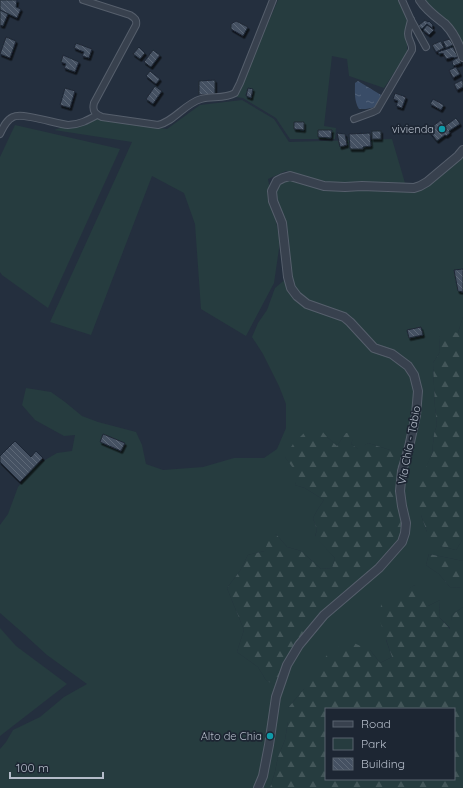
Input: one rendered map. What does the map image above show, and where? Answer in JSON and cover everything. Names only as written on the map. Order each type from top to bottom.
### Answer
[{"type":"street","points":[[83,0],[130,15],[136,19],[136,25],[94,103],[94,112],[102,117],[158,125],[164,124],[189,105],[197,101],[227,96],[235,93],[274,0]]},
{"type":"street","points":[[402,0],[426,47]]},
{"type":"street","points":[[420,0],[456,37],[463,56]]},
{"type":"street","points":[[354,120],[377,110],[412,50],[408,33],[411,20]]},
{"type":"street","points":[[0,134],[5,125],[13,117],[18,116],[68,125],[86,121],[97,115]]},
{"type":"street","name":"Vía Chía - Tabio","points":[[258,788],[263,776],[276,697],[287,666],[300,645],[324,615],[379,568],[402,542],[406,533],[406,523],[400,491],[402,471],[416,416],[418,391],[414,375],[408,366],[392,354],[374,348],[344,317],[307,304],[296,296],[291,288],[288,277],[282,223],[273,201],[272,191],[277,182],[290,176],[324,186],[414,188],[426,182],[458,156],[463,150]]},
{"type":"green space","points":[[278,0],[399,0],[407,21],[407,53],[384,88],[349,76],[347,59],[332,56],[324,126],[336,128],[335,139],[290,139],[276,118],[243,98],[236,97]]},
{"type":"green space","points":[[420,0],[463,0],[463,57],[460,48]]},
{"type":"green space","points":[[242,100],[274,119],[289,142],[392,139],[405,183],[327,182],[286,171],[268,179],[280,242],[274,283],[246,336],[201,309],[195,224],[184,193],[152,176],[91,335],[50,322],[132,142],[54,130],[92,118],[167,129],[200,105]]},
{"type":"green space","points":[[15,125],[120,149],[48,308],[0,272],[0,157]]},
{"type":"green space","points":[[463,150],[463,317],[458,333],[439,337],[440,352],[433,363],[437,425],[434,434],[432,454],[427,466],[421,515],[427,532],[427,546],[440,546],[456,550],[463,540],[463,561],[429,554],[426,565],[439,574],[450,587],[463,588],[463,607],[452,615],[451,629],[439,617],[440,600],[428,606],[415,585],[406,591],[386,640],[392,657],[380,663],[370,650],[304,689],[288,708],[288,722],[285,740],[278,757],[270,788],[0,788],[0,749],[13,730],[40,717],[64,697],[87,684],[47,655],[0,613],[0,525],[8,514],[18,487],[35,466],[57,453],[72,451],[75,435],[64,436],[35,420],[22,405],[26,388],[51,392],[82,416],[98,422],[136,432],[142,445],[146,464],[163,470],[203,467],[234,458],[264,458],[277,449],[286,428],[286,404],[263,354],[252,337],[258,323],[267,310],[275,288],[288,277],[287,265],[272,191],[283,178],[324,186],[414,188]],"holes":[[[346,433],[354,433],[351,444],[359,450],[368,443],[390,450],[280,688],[266,680],[258,667],[237,652],[244,630],[227,588],[240,571],[248,555],[265,551],[276,534],[287,547],[301,551],[321,569],[332,568],[335,558],[315,536],[317,530],[313,518],[324,500],[305,488],[295,485],[299,475],[285,457],[327,437],[337,446]]]},
{"type":"green space","points":[[463,317],[463,540],[456,550],[440,546],[427,546],[427,532],[417,500],[419,482],[432,454],[434,434],[437,425],[433,363],[440,352],[439,337],[448,331],[458,333]]},
{"type":"green space","points":[[306,431],[322,431],[337,446],[346,433],[355,433],[351,444],[358,449],[368,443],[390,450],[409,447],[402,471],[405,533],[368,577],[299,645],[280,689],[266,680],[258,667],[237,652],[244,630],[227,588],[240,571],[248,555],[265,551],[268,539],[276,534],[287,547],[301,551],[321,569],[332,568],[335,558],[315,537],[317,530],[313,518],[324,500],[305,488],[295,485],[298,475],[285,457],[293,444]]},
{"type":"green space","points":[[429,554],[463,561],[463,588],[450,587],[439,574],[426,565]]},
{"type":"green space","points":[[415,585],[430,592],[428,606],[440,600],[439,617],[450,629],[452,615],[463,607],[463,788],[270,788],[278,757],[285,740],[288,722],[288,708],[304,689],[329,652],[349,641],[370,650],[380,663],[392,657],[380,621],[381,604]]},
{"type":"green space","points":[[0,628],[16,646],[67,684],[0,736]]},
{"type":"water","points":[[358,81],[381,95],[376,107],[359,109],[356,103],[355,93],[355,83]]},
{"type":"building","points":[[0,0],[17,0],[16,7],[21,9],[17,18],[0,10]]},
{"type":"building","points":[[0,10],[8,14],[3,26],[0,25]]},
{"type":"building","points":[[425,20],[428,22],[429,21],[433,25],[432,28],[427,24],[422,29],[418,26]]},
{"type":"building","points":[[236,21],[248,27],[243,36],[231,29],[231,24]]},
{"type":"building","points":[[427,25],[434,30],[429,35],[423,30]]},
{"type":"building","points":[[6,37],[16,41],[10,58],[0,54]]},
{"type":"building","points":[[450,39],[453,45],[446,48],[443,41]]},
{"type":"building","points":[[441,41],[444,48],[436,52],[432,45]]},
{"type":"building","points":[[76,43],[92,49],[89,58],[82,56],[84,52],[74,48]]},
{"type":"building","points":[[139,47],[145,53],[140,59],[133,54]]},
{"type":"building","points":[[453,47],[458,57],[446,59],[443,53],[439,54],[438,52]]},
{"type":"building","points":[[153,50],[160,55],[151,67],[144,62]]},
{"type":"building","points":[[63,55],[79,62],[75,72],[64,68],[66,64],[61,62]]},
{"type":"building","points":[[459,57],[461,63],[453,66],[452,61]]},
{"type":"building","points":[[456,67],[460,74],[453,78],[449,70]]},
{"type":"building","points":[[150,71],[160,79],[156,84],[146,76]]},
{"type":"building","points":[[215,80],[215,94],[199,95],[199,81]]},
{"type":"building","points":[[462,80],[463,87],[457,90],[454,84]]},
{"type":"building","points":[[155,86],[162,91],[153,104],[146,99]]},
{"type":"building","points":[[65,88],[75,91],[70,108],[60,105]]},
{"type":"building","points":[[248,88],[253,89],[251,98],[246,96]]},
{"type":"building","points":[[395,93],[406,97],[402,108],[396,106],[398,101],[393,99]]},
{"type":"building","points":[[433,99],[444,105],[441,110],[430,104]]},
{"type":"building","name":"vivienda","points":[[456,118],[460,124],[449,131],[450,133],[446,136],[445,135],[437,141],[429,131],[441,120],[445,126]]},
{"type":"building","points":[[294,122],[304,122],[304,130],[294,129]]},
{"type":"building","points":[[318,130],[332,130],[331,138],[318,137]]},
{"type":"building","points":[[372,131],[381,131],[381,139],[372,139]]},
{"type":"building","points":[[337,133],[345,134],[347,145],[340,147]]},
{"type":"building","points":[[370,133],[371,146],[363,147],[363,149],[350,149],[349,134]]},
{"type":"building","points":[[463,269],[463,292],[458,291],[454,270]]},
{"type":"building","points":[[421,327],[423,335],[409,338],[407,330]]},
{"type":"building","points":[[103,434],[125,443],[121,451],[100,442]]},
{"type":"building","points":[[15,441],[31,457],[36,451],[43,458],[20,482],[0,462],[0,456]]},
{"type":"place","name":"vivienda","points":[[442,129]]},
{"type":"place","name":"Alto de Chia","points":[[270,736]]}]
